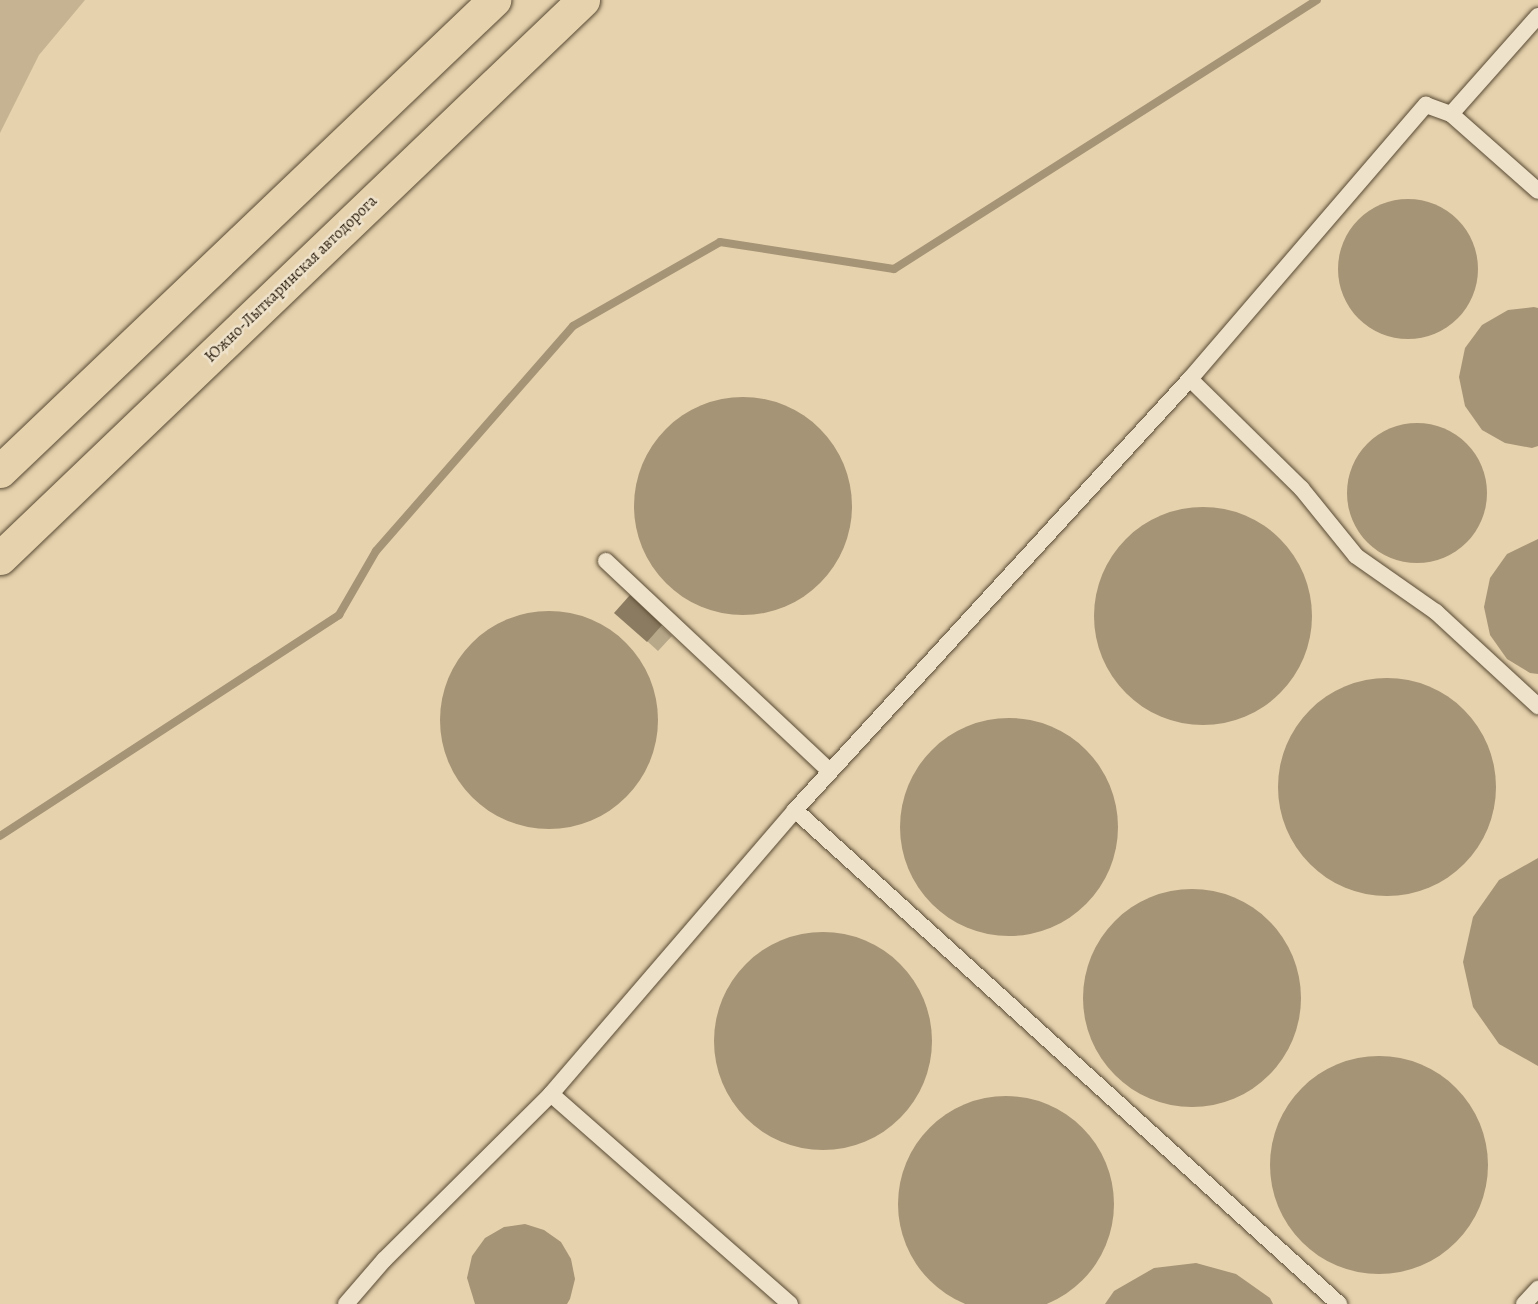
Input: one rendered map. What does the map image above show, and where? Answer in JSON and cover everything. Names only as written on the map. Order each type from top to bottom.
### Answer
[{"type":"main road","points":[[0,471],[494,0]]},
{"type":"main road","name":"Южно-Лыткаринская автодорога","points":[[0,558],[583,0]]},
{"type":"lane","points":[[1452,114],[1538,15]]},
{"type":"lane","points":[[346,1304],[384,1260],[551,1094],[795,810],[1190,379],[1426,105],[1452,114],[1538,191]]},
{"type":"lane","points":[[1190,379],[1301,488],[1356,556],[1436,612],[1538,706]]},
{"type":"lane","points":[[606,561],[830,771]]},
{"type":"lane","points":[[795,810],[1339,1304]]},
{"type":"lane","points":[[551,1094],[790,1304]]},
{"type":"lane","points":[[1524,1304],[1538,1289]]},
{"type":"shaded area","points":[[0,0],[85,0],[39,55],[0,133]]},
{"type":"shaded area","points":[[1408,199],[1435,205],[1447,211],[1457,220],[1466,230],[1472,242],[1478,269],[1472,296],[1466,308],[1457,318],[1447,327],[1435,333],[1408,339],[1381,333],[1369,327],[1359,318],[1350,308],[1344,296],[1338,269],[1344,242],[1350,230],[1359,220],[1369,211],[1381,205]]},
{"type":"shaded area","points":[[1538,308],[1538,446],[1532,448],[1505,443],[1482,430],[1465,406],[1459,377],[1465,348],[1482,325],[1508,310]]},
{"type":"shaded area","points":[[743,397],[764,399],[785,405],[803,415],[820,429],[834,446],[844,464],[850,485],[852,506],[850,527],[844,548],[834,566],[820,583],[803,597],[785,607],[764,613],[743,615],[722,613],[701,607],[683,597],[666,583],[652,566],[642,548],[636,527],[634,506],[636,485],[642,464],[652,446],[666,429],[683,415],[701,405],[722,399]]},
{"type":"shaded area","points":[[1417,423],[1444,429],[1456,435],[1466,444],[1475,454],[1481,466],[1487,493],[1481,520],[1475,532],[1466,542],[1456,551],[1444,557],[1417,563],[1390,557],[1378,551],[1368,542],[1359,532],[1353,520],[1347,493],[1353,466],[1359,454],[1368,444],[1378,435],[1390,429]]},
{"type":"shaded area","points":[[1203,507],[1224,509],[1245,515],[1263,525],[1280,539],[1294,556],[1304,574],[1310,595],[1312,616],[1310,637],[1304,658],[1294,676],[1280,693],[1263,707],[1245,717],[1224,723],[1203,725],[1182,723],[1161,717],[1143,707],[1126,693],[1112,676],[1102,658],[1096,637],[1094,616],[1096,595],[1102,574],[1112,556],[1126,539],[1143,525],[1161,515],[1182,509]]},
{"type":"shaded area","points":[[1538,539],[1538,674],[1530,673],[1507,659],[1490,635],[1484,607],[1490,578],[1507,554]]},
{"type":"shaded area","points":[[549,611],[570,613],[591,619],[609,629],[626,643],[640,660],[650,678],[656,699],[658,720],[656,741],[650,762],[640,780],[626,797],[609,811],[591,821],[570,827],[549,829],[528,827],[507,821],[489,811],[472,797],[458,780],[448,762],[442,741],[440,720],[442,699],[448,678],[458,660],[472,643],[489,629],[507,619],[528,613]]},
{"type":"shaded area","points":[[1387,678],[1408,680],[1429,686],[1447,696],[1464,710],[1478,727],[1488,745],[1494,766],[1496,787],[1494,808],[1488,829],[1478,847],[1464,864],[1447,878],[1429,888],[1408,894],[1387,896],[1366,894],[1345,888],[1327,878],[1310,864],[1296,847],[1286,829],[1280,808],[1278,787],[1280,766],[1286,745],[1296,727],[1310,710],[1327,696],[1345,686],[1366,680]]},
{"type":"shaded area","points":[[1009,718],[1030,720],[1051,726],[1070,736],[1086,750],[1100,766],[1110,785],[1116,806],[1118,827],[1116,848],[1110,869],[1100,888],[1086,904],[1070,918],[1051,928],[1030,934],[1009,936],[988,934],[967,928],[948,918],[932,904],[918,888],[908,869],[902,848],[900,827],[902,806],[908,785],[918,766],[932,750],[948,736],[967,726],[988,720]]},
{"type":"shaded area","points":[[1538,858],[1538,1066],[1499,1044],[1473,1007],[1463,962],[1473,917],[1499,880]]},
{"type":"shaded area","points":[[1192,889],[1213,891],[1234,897],[1252,907],[1269,921],[1283,938],[1293,956],[1299,977],[1301,998],[1299,1019],[1293,1040],[1283,1058],[1269,1075],[1252,1089],[1234,1099],[1213,1105],[1192,1107],[1171,1105],[1150,1099],[1132,1089],[1115,1075],[1101,1058],[1091,1040],[1085,1019],[1083,998],[1085,977],[1091,956],[1101,938],[1115,921],[1132,907],[1150,897],[1171,891]]},
{"type":"shaded area","points":[[823,932],[844,934],[865,940],[883,950],[900,964],[914,981],[924,999],[930,1020],[932,1041],[930,1062],[924,1083],[914,1101],[900,1118],[883,1132],[865,1142],[844,1148],[823,1150],[802,1148],[781,1142],[763,1132],[746,1118],[732,1101],[722,1083],[716,1062],[714,1041],[716,1020],[722,999],[732,981],[746,964],[763,950],[781,940],[802,934]]},
{"type":"shaded area","points":[[1379,1056],[1400,1058],[1421,1064],[1440,1074],[1456,1088],[1470,1104],[1480,1123],[1486,1144],[1488,1165],[1486,1186],[1480,1207],[1470,1226],[1456,1242],[1440,1256],[1421,1266],[1400,1272],[1379,1274],[1358,1272],[1337,1266],[1318,1256],[1302,1242],[1288,1226],[1278,1207],[1272,1186],[1270,1165],[1272,1144],[1278,1123],[1288,1104],[1302,1088],[1318,1074],[1337,1064],[1358,1058]]},
{"type":"shaded area","points":[[1006,1096],[1027,1098],[1047,1104],[1066,1114],[1082,1128],[1096,1144],[1106,1163],[1112,1183],[1114,1204],[1112,1225],[1106,1245],[1096,1264],[1082,1280],[1066,1294],[1047,1304],[1027,1310],[1006,1312],[985,1310],[965,1304],[946,1294],[930,1280],[916,1264],[906,1245],[900,1225],[898,1204],[900,1183],[906,1163],[916,1144],[930,1128],[946,1114],[965,1104],[985,1098]]},
{"type":"shaded area","points":[[525,1224],[544,1230],[561,1242],[571,1259],[575,1279],[567,1304],[475,1304],[467,1278],[472,1256],[485,1238],[504,1227]]},
{"type":"shaded area","points":[[1196,1263],[1236,1274],[1270,1298],[1273,1304],[1105,1304],[1114,1291],[1154,1268]]},
{"type":"building","points":[[630,595],[662,625],[647,642],[614,613]]},
{"type":"waterway","points":[[0,836],[339,615],[376,551],[573,326],[720,242],[894,269],[1317,0]]}]
